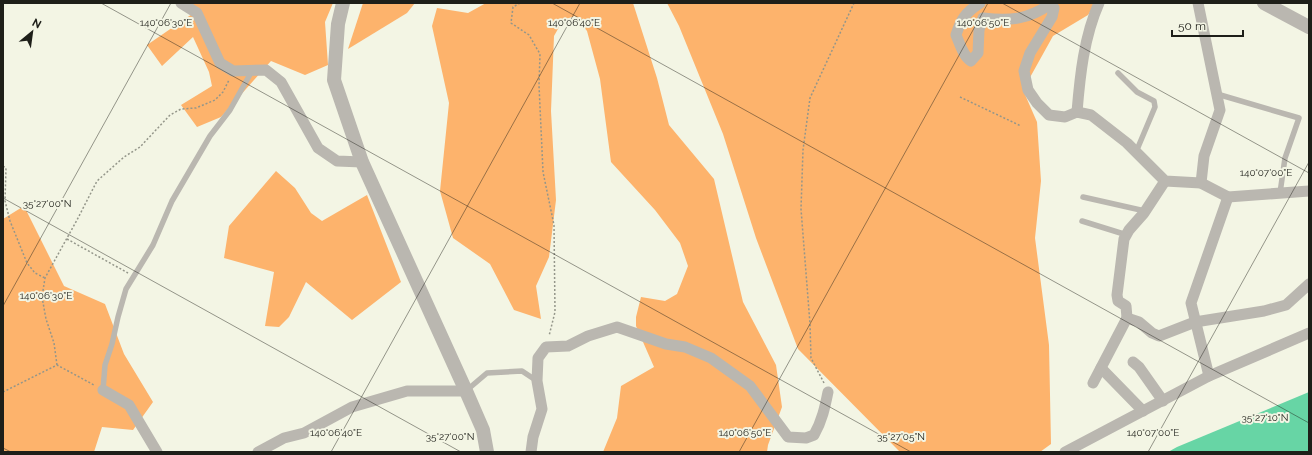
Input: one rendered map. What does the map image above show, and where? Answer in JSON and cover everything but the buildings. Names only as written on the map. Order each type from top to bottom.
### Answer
[{"type":"street","points":[[181,3],[197,13],[220,63],[233,71],[266,70],[281,82],[318,148],[337,161],[362,162]]},
{"type":"street","points":[[343,3],[338,24],[334,80],[362,162],[483,430],[487,452]]},
{"type":"street","points":[[980,3],[969,10],[960,23],[956,35],[968,59],[971,61],[978,53],[979,30],[983,18],[1004,20],[1029,16],[1050,4],[1054,8],[1052,17],[1030,53],[1024,71],[1028,90],[1037,103],[1049,115],[1065,117],[1076,112],[1091,115],[1126,143],[1165,181],[1201,183],[1228,197],[1309,191]]},
{"type":"street","points":[[1076,112],[1084,55],[1093,18],[1099,3]]},
{"type":"street","points":[[1198,3],[1220,110],[1204,156],[1201,183]]},
{"type":"street","points":[[1264,3],[1309,28]]},
{"type":"street","points":[[1093,383],[1127,318],[1126,306],[1118,301],[1117,295],[1124,239],[1165,181]]},
{"type":"street","points":[[1209,376],[1191,303],[1228,197]]},
{"type":"street","points":[[1127,318],[1139,322],[1152,333],[1159,336],[1195,322],[1264,311],[1286,305],[1309,284]]},
{"type":"street","points":[[531,452],[534,430],[542,409],[537,381],[538,358],[546,347],[568,346],[588,336],[617,327],[666,344],[685,347],[711,358],[750,386],[788,437],[806,438],[814,435],[820,424],[825,409],[828,392]]},
{"type":"street","points":[[1065,452],[1209,376],[1309,333]]},
{"type":"street","points":[[1133,362],[1139,367],[1163,401]]},
{"type":"street","points":[[1101,368],[1143,411]]},
{"type":"street","points":[[103,390],[129,405],[157,452]]},
{"type":"street","points":[[258,452],[284,438],[304,433],[352,407],[407,391],[466,391]]},
{"type":"lane","points":[[103,390],[105,365],[126,289],[153,245],[172,201],[210,136],[230,110],[252,71]]},
{"type":"lane","points":[[1118,73],[1137,92],[1154,101],[1155,107],[1136,152]]},
{"type":"lane","points":[[1216,94],[1299,118],[1285,158],[1280,193]]},
{"type":"lane","points":[[1083,198],[1145,211]]},
{"type":"lane","points":[[1082,221],[1127,234]]},
{"type":"lane","points":[[466,391],[487,373],[522,371],[537,381]]},
{"type":"path","points":[[520,3],[513,7],[511,23],[529,35],[540,54],[539,85],[543,172],[554,225],[555,312],[546,347]]},
{"type":"path","points":[[828,392],[812,358],[801,209],[803,150],[810,98],[854,3]]},
{"type":"path","points":[[57,365],[54,343],[46,319],[42,297],[45,278],[97,181],[124,157],[140,147],[170,115],[181,109],[196,108],[215,100],[228,84],[233,71]]},
{"type":"path","points":[[960,97],[1021,126]]},
{"type":"path","points":[[3,166],[6,168],[5,201],[10,221],[27,263],[35,273],[45,278]]},
{"type":"path","points":[[67,239],[134,276]]},
{"type":"path","points":[[57,365],[103,390]]},
{"type":"path","points":[[3,392],[57,365]]},
{"type":"shaded area","points":[[189,3],[333,3],[325,22],[328,65],[305,75],[271,61],[221,117],[197,127],[181,105],[212,86],[209,72],[193,37],[162,66],[147,45],[195,12]]},
{"type":"shaded area","points":[[363,3],[415,3],[407,13],[348,49]]},
{"type":"shaded area","points":[[486,3],[633,3],[657,78],[669,125],[714,179],[743,302],[776,365],[782,407],[768,445],[767,452],[603,452],[617,418],[621,386],[654,367],[636,326],[636,317],[641,297],[665,301],[677,294],[688,266],[680,243],[655,210],[611,162],[600,79],[587,31],[575,16],[563,20],[554,36],[551,111],[556,200],[549,257],[536,286],[541,319],[514,310],[490,264],[453,238],[440,191],[449,103],[432,26],[437,8],[468,13]]},
{"type":"shaded area","points":[[667,3],[1096,3],[1088,15],[1053,36],[1023,90],[1037,122],[1041,181],[1035,238],[1049,345],[1051,444],[1040,452],[900,452],[798,349],[756,238],[723,134],[679,26]]},
{"type":"shaded area","points":[[276,171],[295,188],[311,213],[322,221],[367,195],[401,282],[352,320],[306,282],[289,317],[279,327],[265,326],[274,272],[224,258],[229,226]]},
{"type":"shaded area","points":[[24,206],[64,286],[105,304],[124,354],[153,402],[133,430],[102,427],[94,452],[3,452],[3,219]]},
{"type":"shaded area","points":[[1309,392],[1309,452],[1168,452],[1177,447]]}]
